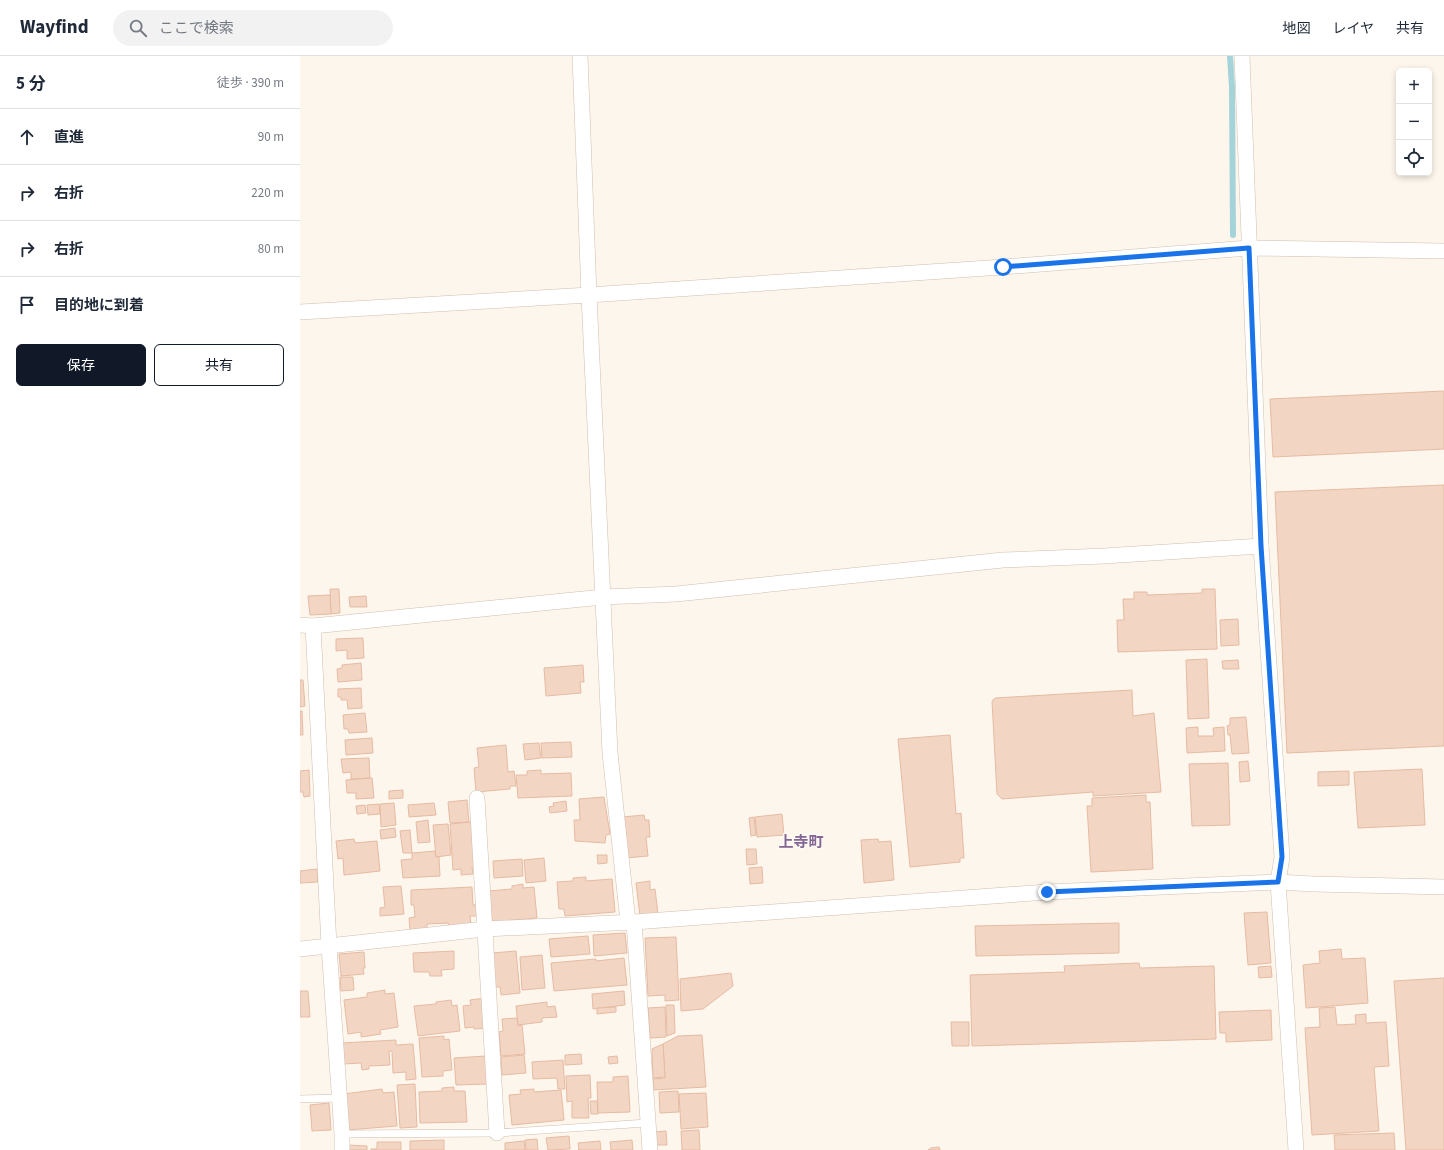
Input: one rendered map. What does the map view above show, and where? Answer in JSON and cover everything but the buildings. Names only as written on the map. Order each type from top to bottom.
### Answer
[{"type":"street","points":[[580,56],[589,295],[610,753],[631,922],[650,1150]]},
{"type":"street","points":[[1242,56],[1261,546],[1282,857],[1278,882],[1296,1150]]},
{"type":"street","points":[[300,312],[589,295],[1003,267],[1249,248],[1444,251]]},
{"type":"street","points":[[342,1150],[340,1098],[307,626],[603,597],[676,594],[1003,560],[1104,556],[1261,546]]},
{"type":"street","points":[[476,798],[497,1133]]},
{"type":"street","points":[[300,949],[485,929],[631,922],[1047,892],[1278,882],[1444,887]]},
{"type":"lane","points":[[300,1099],[340,1098]]},
{"type":"lane","points":[[342,1134],[497,1133],[647,1123]]},
{"type":"waterway","points":[[1230,56],[1232,87],[1233,235]]},
{"type":"district","name":"上寺町","points":[[801,842]]},
{"type":"route","points":[[1003,267],[1249,248],[1261,546],[1282,857],[1278,882],[1047,892]]}]
